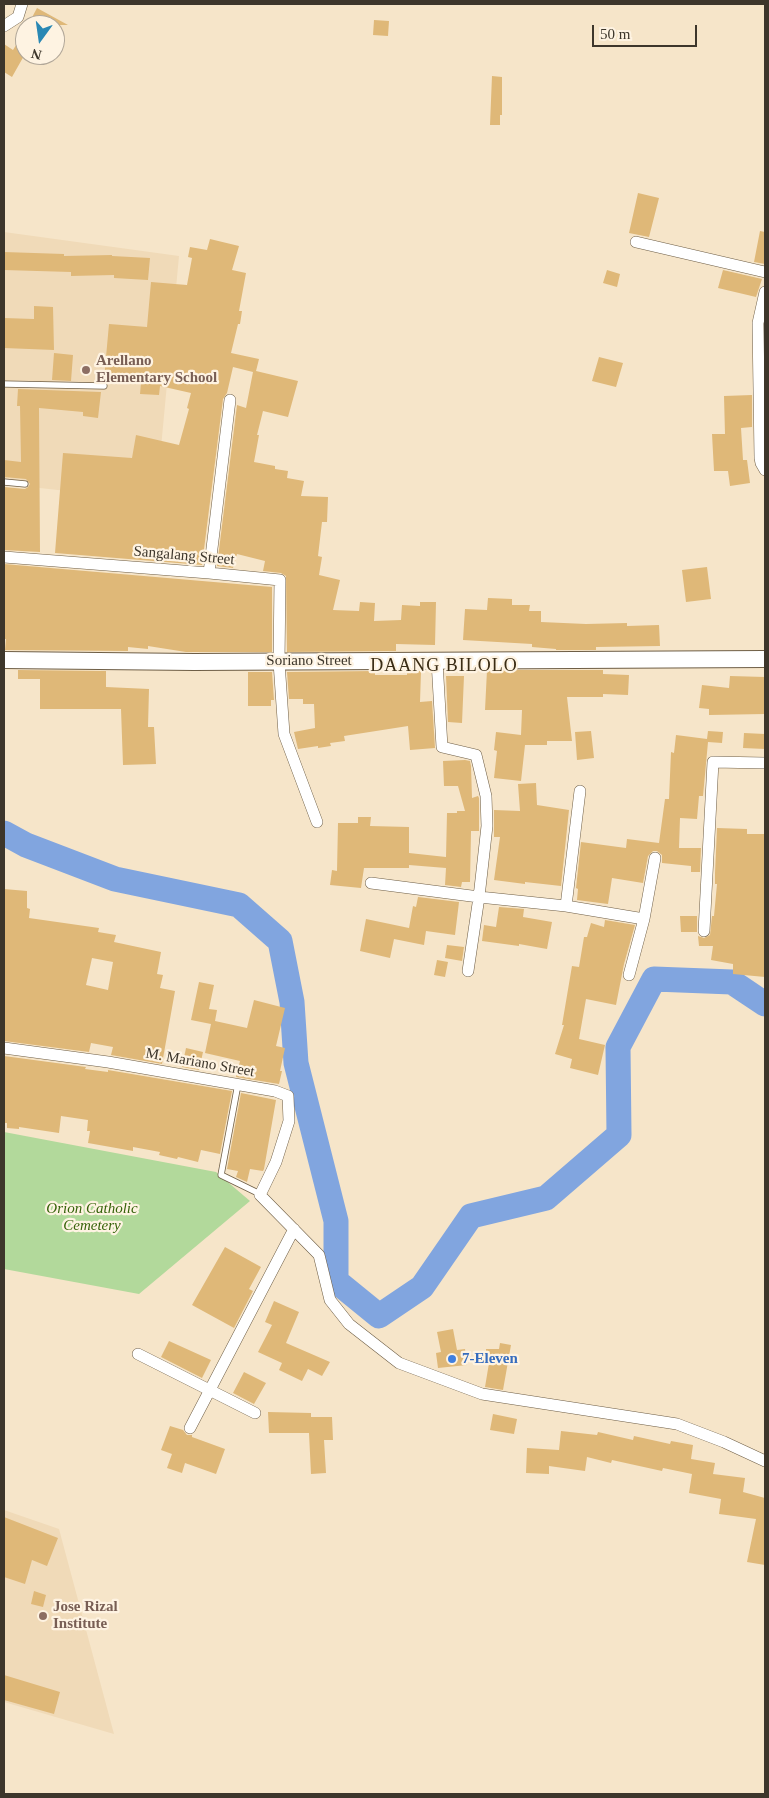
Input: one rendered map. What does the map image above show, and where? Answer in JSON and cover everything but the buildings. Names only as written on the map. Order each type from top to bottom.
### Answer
[{"type":"main road","name":"Soriano Street","points":[[4,660],[279,662],[765,659]]},
{"type":"street","points":[[4,26],[18,17],[22,4]]},
{"type":"street","points":[[636,242],[765,272]]},
{"type":"street","points":[[765,292],[758,323],[760,458],[765,470]]},
{"type":"street","points":[[209,573],[230,400]]},
{"type":"street","name":"Sangalang Street","points":[[4,556],[280,580],[279,662]]},
{"type":"street","points":[[436,661],[442,747],[476,755],[486,796],[487,826],[468,971]]},
{"type":"street","points":[[279,662],[284,734],[317,822]]},
{"type":"street","points":[[704,931],[713,762],[765,763]]},
{"type":"street","points":[[566,906],[580,791]]},
{"type":"street","points":[[629,975],[644,919],[654,858]]},
{"type":"street","points":[[371,883],[566,906],[644,919]]},
{"type":"street","name":"M. Mariano Street","points":[[4,1048],[108,1062],[275,1090],[288,1096],[289,1121],[276,1162],[260,1195]]},
{"type":"street","points":[[260,1195],[319,1255],[330,1300],[350,1324],[399,1363],[482,1394],[677,1424],[724,1442],[765,1461]]},
{"type":"street","points":[[190,1428],[294,1229]]},
{"type":"street","points":[[138,1354],[255,1413]]},
{"type":"lane","points":[[4,384],[104,386]]},
{"type":"lane","points":[[4,482],[25,484]]},
{"type":"lane","points":[[238,1084],[221,1175],[260,1195]]},
{"type":"shaded area","name":"Arellano Elementary School","points":[[4,232],[179,256],[156,501],[4,484]]},
{"type":"shaded area","name":"Jose Rizal Institute","points":[[4,1510],[59,1529],[114,1734],[4,1702]]},
{"type":"green space","name":"Orion Catholic Cemetery","points":[[4,1132],[216,1172],[250,1201],[139,1294],[4,1269]]},
{"type":"waterway","points":[[4,833],[26,845],[115,879],[239,905],[280,941],[292,1002],[296,1063],[336,1221],[336,1281],[379,1316],[422,1287],[471,1216],[546,1198],[619,1135],[618,1047],[654,979],[732,982],[765,1004]]},
{"type":"place","name":"Arellano Elementary School","points":[[86,370]]},
{"type":"place","name":"7-Eleven","points":[[452,1359]]},
{"type":"place","name":"Jose Rizal Institute","points":[[43,1616]]},
{"type":"district","name":"DAANG BILOLO","points":[[444,666]]}]
